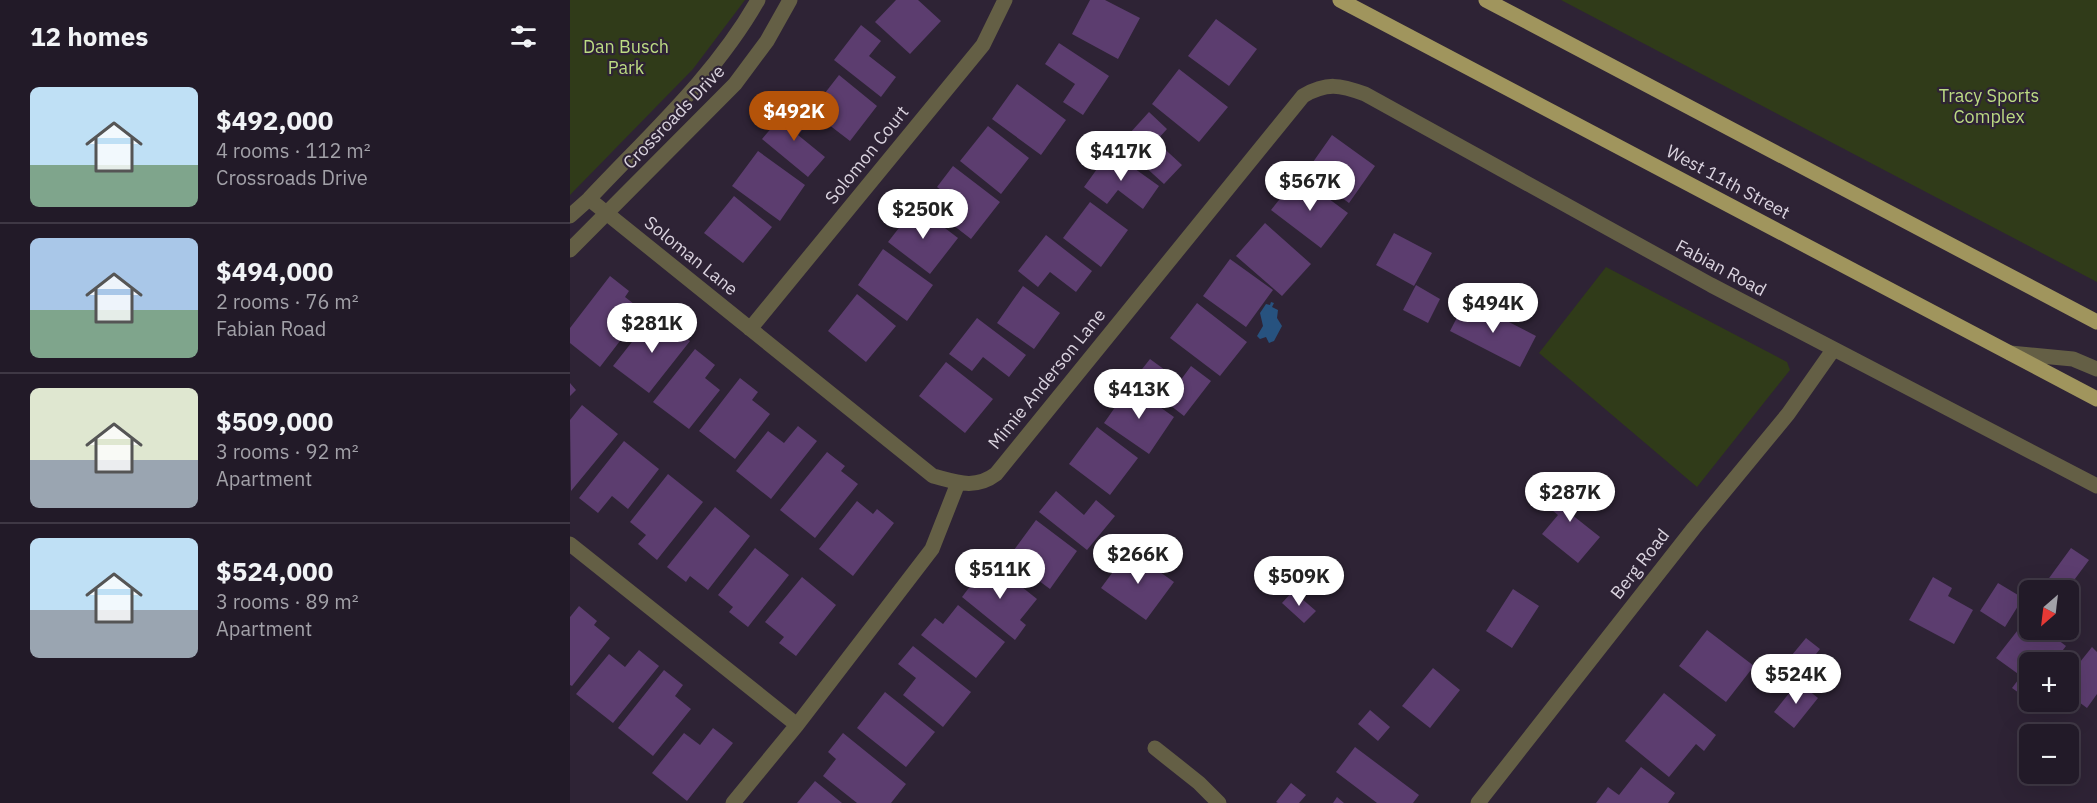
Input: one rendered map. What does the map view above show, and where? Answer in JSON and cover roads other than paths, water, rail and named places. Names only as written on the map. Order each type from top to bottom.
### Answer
[{"type":"main road","name":"West 11th Street","points":[[1340,0],[2097,399]]},
{"type":"main road","points":[[1486,0],[2097,322]]},
{"type":"street","name":"Crossroads Drive","points":[[570,216],[589,199],[712,68],[746,21],[758,0]]},
{"type":"street","name":"Crossroads Drive","points":[[570,250],[735,84],[767,41],[790,0]]},
{"type":"street","name":"Solomon Court","points":[[750,329],[983,45],[1005,0]]},
{"type":"street","name":"Mimie Anderson Lane","points":[[750,329],[933,476],[967,485],[988,480],[996,474],[1285,116],[1303,96],[1327,86]]},
{"type":"street","name":"Fabian Road","points":[[1327,86],[1344,86],[1365,94],[1711,285],[2097,486]]},
{"type":"street","name":"Soloman Lane","points":[[589,199],[750,329]]},
{"type":"street","name":"Berg Road","points":[[1478,803],[1694,528],[1788,414],[1833,350]]},
{"type":"street","points":[[2010,353],[2073,359],[2097,369]]},
{"type":"street","points":[[733,803],[797,725],[932,549],[957,483]]},
{"type":"street","points":[[570,544],[797,725]]},
{"type":"street","points":[[1155,748],[1219,803]]},
{"type":"water","points":[[1271,302],[1274,303],[1272,307],[1278,310],[1277,318],[1282,326],[1274,341],[1269,343],[1266,337],[1260,339],[1257,336],[1263,326],[1260,313],[1266,304],[1270,305]]},
{"type":"park label","name":"Dan Busch Park","points":[[626,57]]},
{"type":"park label","name":"Tracy Sports Complex","points":[[1989,106]]}]
